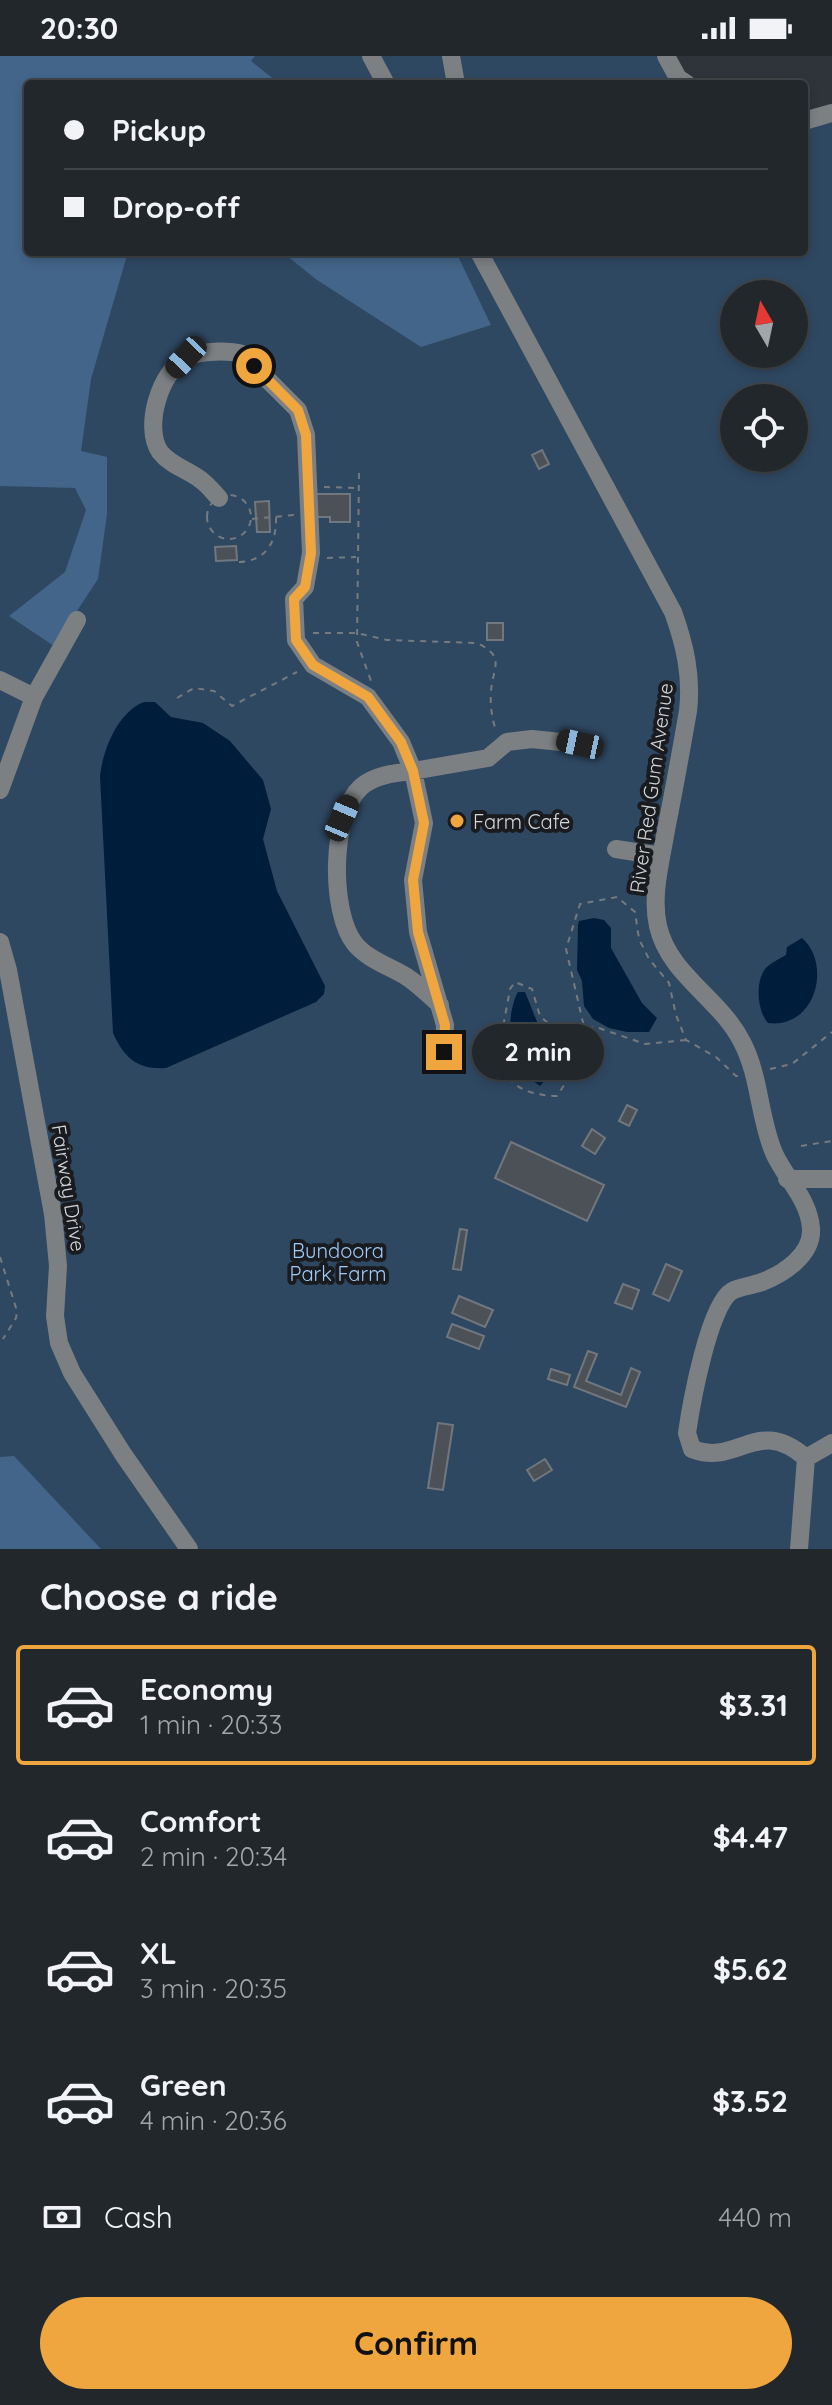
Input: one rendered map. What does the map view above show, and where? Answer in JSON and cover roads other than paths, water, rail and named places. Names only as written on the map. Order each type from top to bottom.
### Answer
[{"type":"street","points":[[371,56],[384,80]]},
{"type":"street","points":[[451,56],[455,80]]},
{"type":"street","points":[[666,56],[681,80]]},
{"type":"street","points":[[808,120],[832,113]]},
{"type":"street","name":"River Red Gum Avenue","points":[[481,256],[673,612],[685,645],[691,686],[655,901],[662,944],[673,961],[719,1009],[742,1042],[754,1074],[773,1149],[787,1179],[803,1199],[812,1229],[807,1249],[788,1269],[762,1282],[731,1291],[716,1312],[687,1433],[692,1449],[707,1455],[771,1439],[789,1443],[806,1458]]},
{"type":"street","points":[[219,498],[203,481],[167,459],[158,449],[153,419],[158,394],[167,378],[186,357],[230,351],[242,354],[298,410],[306,435],[310,558],[305,587],[294,599],[296,640],[313,665],[368,697],[401,742],[413,771],[424,823],[413,880],[418,932],[445,1025],[444,1052]]},
{"type":"street","points":[[0,790],[6,754],[77,620]]},
{"type":"street","points":[[0,680],[34,697]]},
{"type":"street","points":[[440,1005],[407,977],[358,948],[350,936],[340,903],[337,852],[342,818],[350,798],[372,779],[488,758],[507,742],[532,739],[580,744]]},
{"type":"street","points":[[616,849],[661,856]]},
{"type":"street","name":"Fairway Drive","points":[[0,942],[8,970],[53,1214],[58,1266],[55,1316],[59,1343],[72,1373],[116,1443],[189,1549]]},
{"type":"street","points":[[787,1179],[832,1179]]},
{"type":"street","points":[[799,1549],[806,1458],[832,1443]]},
{"type":"place","name":"Farm Cafe","points":[[457,821]]},
{"type":"park label","name":"Bundoora Park Farm","points":[[338,1262]]}]
